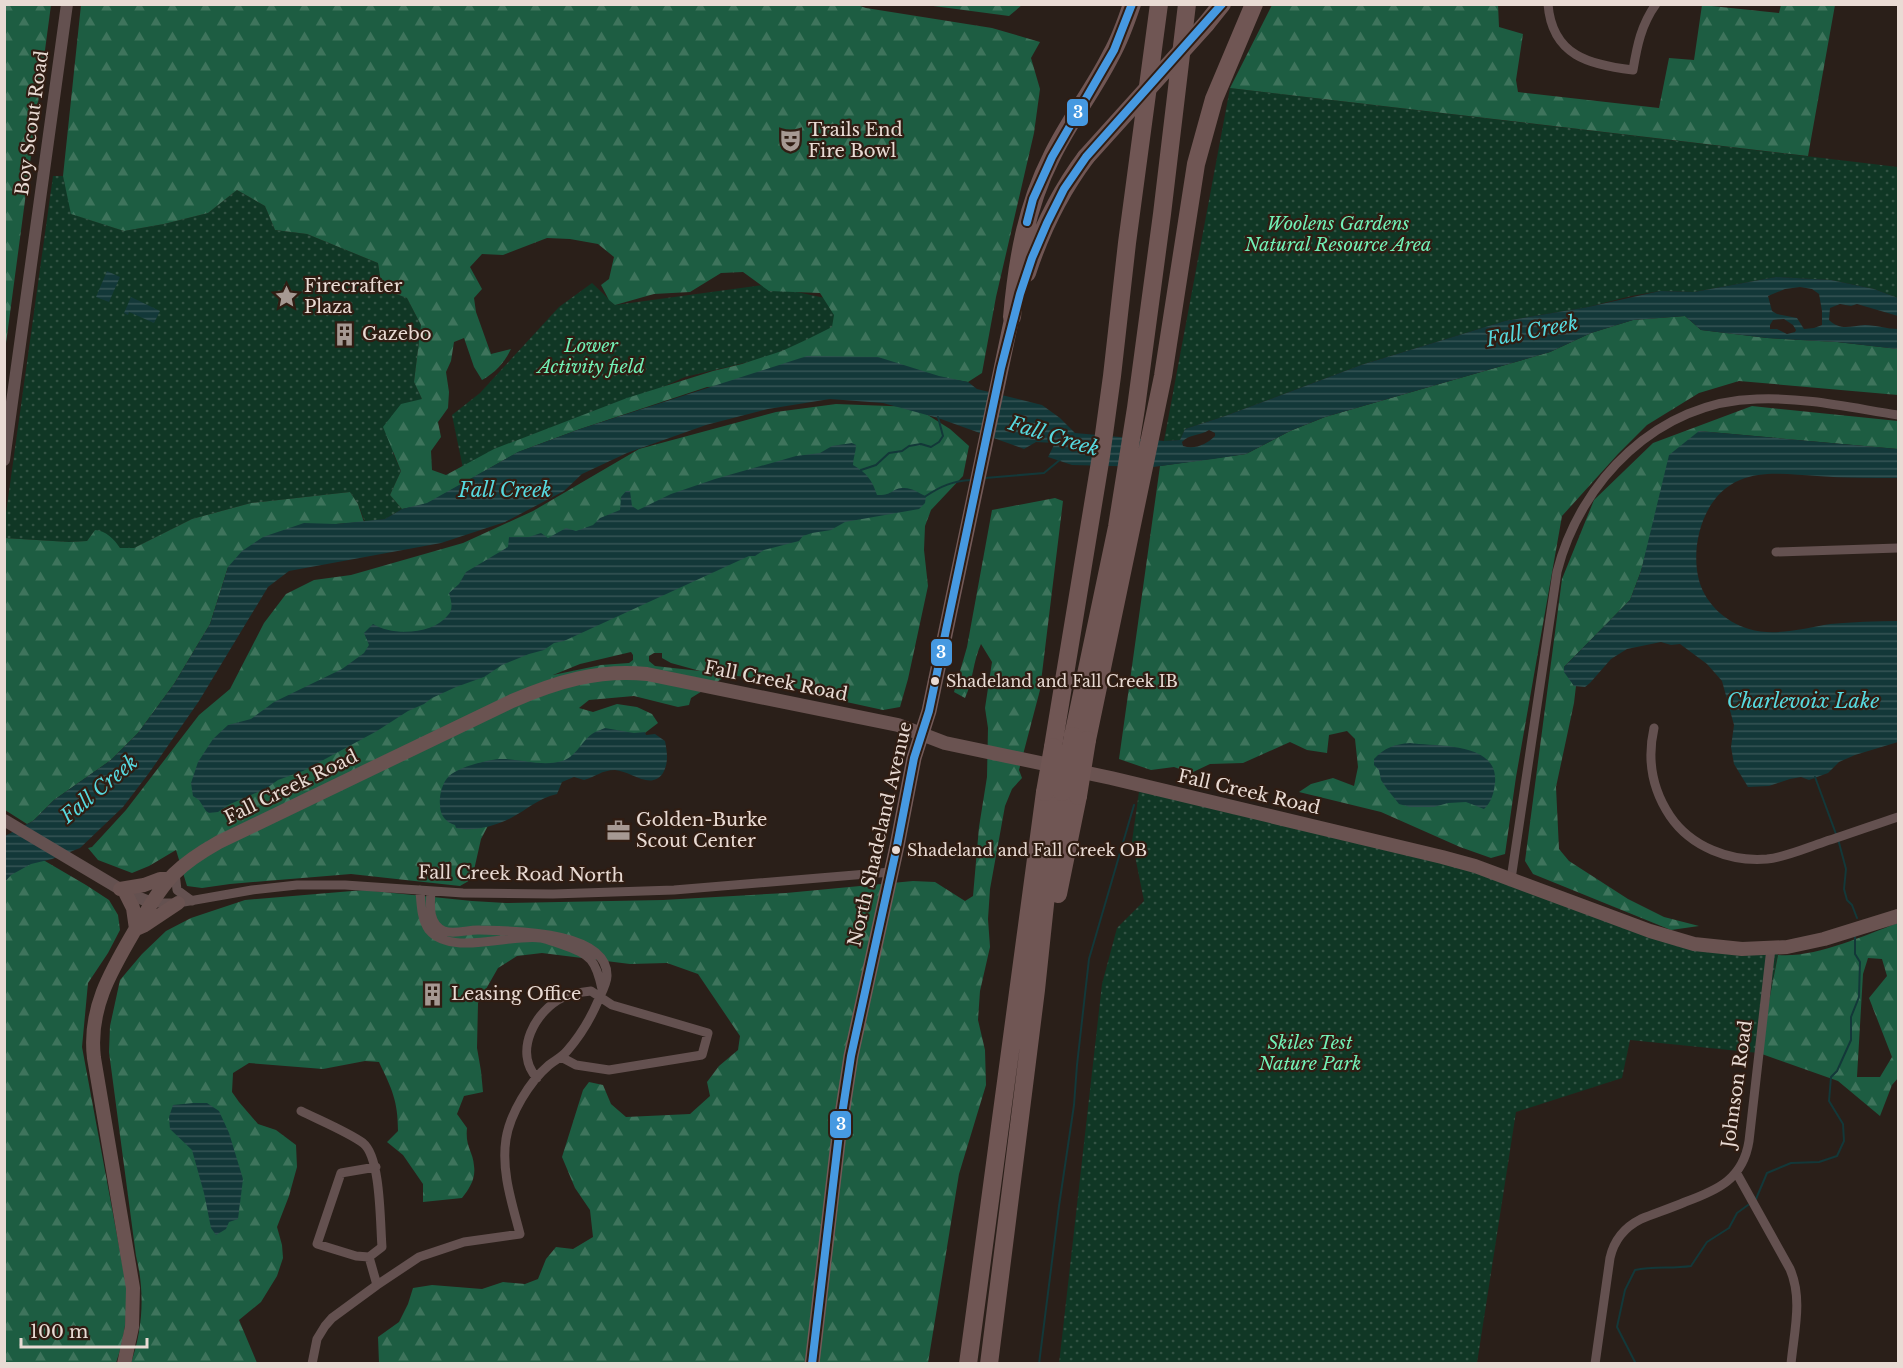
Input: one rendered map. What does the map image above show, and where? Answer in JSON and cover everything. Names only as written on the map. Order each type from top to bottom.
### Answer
[{"type":"highway","points":[[1012,317],[1016,276],[1025,228],[1033,201],[1050,159],[1104,69],[1132,4]]},
{"type":"highway","points":[[989,1364],[1046,895],[1062,793],[1053,747],[1091,528],[1159,4]]},
{"type":"highway","points":[[968,1364],[1062,793],[1080,738],[1121,582],[1136,408],[1187,4]]},
{"type":"highway","points":[[1012,317],[1045,225],[1060,195],[1086,157],[1222,4]]},
{"type":"highway","points":[[1080,738],[1124,528],[1163,376],[1190,195],[1200,147],[1221,80],[1254,4]]},
{"type":"main road","name":"North Shadeland Avenue","points":[[812,1364],[838,1134],[854,1037],[914,758],[931,700],[1012,317]]},
{"type":"main road","name":"Fall Creek Road","points":[[124,1364],[132,1328],[133,1288],[94,1058],[93,1033],[97,1008],[105,984],[152,903],[172,876],[206,849],[512,701],[551,685],[582,676],[616,672],[647,674],[898,725],[945,743],[1111,778],[1475,866],[1685,942],[1731,949],[1771,948],[1824,939],[1899,916]]},
{"type":"main road","points":[[172,876],[122,891],[133,908],[136,929],[185,902]]},
{"type":"street","name":"Boy Scout Road","points":[[4,459],[67,4]]},
{"type":"street","points":[[1548,4],[1556,33],[1577,56],[1598,65],[1633,70],[1639,36],[1656,4]]},
{"type":"street","points":[[1511,879],[1557,572],[1575,521],[1605,476],[1630,451],[1665,426],[1701,410],[1735,401],[1800,400],[1899,415]]},
{"type":"street","points":[[1776,552],[1899,548]]},
{"type":"street","points":[[1654,728],[1651,759],[1653,778],[1658,793],[1673,820],[1692,839],[1716,852],[1746,859],[1766,859],[1899,817]]},
{"type":"street","points":[[4,820],[122,891],[152,903]]},
{"type":"street","name":"Fall Creek Road North","points":[[152,903],[185,902],[252,890],[297,885],[521,894],[616,893],[891,872]]},
{"type":"street","points":[[172,876],[185,902]]},
{"type":"street","points":[[420,890],[424,918],[428,928],[435,936],[460,942],[491,943],[518,938],[540,938],[583,952],[593,961],[598,971],[601,993],[612,1005],[708,1033],[702,1055],[609,1070],[576,1065],[561,1057]]},
{"type":"street","points":[[312,1361],[319,1336],[329,1320],[419,1257],[464,1242],[520,1234],[507,1179],[505,1147],[511,1121],[525,1093],[548,1065],[561,1057],[586,1026],[608,976],[604,962],[586,945],[539,932],[443,931],[434,923],[430,914],[431,891]]},
{"type":"street","name":"Johnson Road","points":[[1595,1364],[1610,1258],[1619,1237],[1630,1225],[1641,1219],[1713,1192],[1726,1184],[1743,1161],[1749,1141],[1771,948]]},
{"type":"street","points":[[537,1078],[528,1065],[527,1051],[530,1035],[540,1017],[551,1006],[570,994],[591,991],[601,993]]},
{"type":"street","points":[[301,1111],[363,1143],[372,1154],[376,1167],[381,1247],[369,1257],[356,1256],[317,1244],[341,1173],[376,1167]]},
{"type":"street","points":[[1736,1172],[1790,1269],[1795,1283],[1797,1305],[1791,1364]]},
{"type":"street","points":[[369,1257],[377,1285]]},
{"type":"green space","points":[[854,4],[866,8],[992,28],[1040,42],[1031,58],[1040,89],[1034,133],[996,297],[982,373],[968,382],[939,377],[707,387],[518,452],[427,504],[402,509],[390,495],[401,471],[383,427],[401,404],[422,399],[414,382],[421,325],[407,298],[382,289],[378,263],[307,234],[275,230],[265,206],[237,190],[208,213],[124,231],[71,214],[63,176],[81,5]],"holes":[[[547,238],[598,244],[614,257],[609,279],[601,285],[609,300],[615,305],[654,294],[690,292],[721,273],[743,272],[769,291],[820,293],[834,315],[832,327],[782,351],[627,398],[494,449],[446,475],[432,470],[431,451],[441,437],[438,422],[448,408],[449,392],[446,372],[451,361],[454,342],[464,338],[474,367],[482,380],[499,367],[511,349],[491,354],[476,312],[474,298],[482,289],[470,267],[482,254],[503,255]]]},
{"type":"green space","points":[[1498,4],[1499,27],[1523,34],[1516,80],[1518,92],[1659,108],[1669,58],[1694,60],[1702,5],[1779,13],[1781,5],[1835,5],[1808,156],[1230,88],[1272,5]]},
{"type":"green space","points":[[4,5],[51,5],[5,351]]},
{"type":"green space","points":[[926,5],[1022,5],[1009,16]]},
{"type":"green space","name":"Woolens Gardens Natural Resource Area","points":[[1230,88],[1898,167],[1898,298],[1874,289],[1831,280],[1776,277],[1694,292],[1660,291],[1631,296],[1588,307],[1505,321],[1361,365],[1185,429],[1180,440],[1164,441]]},
{"type":"green space","points":[[53,176],[63,176],[72,214],[124,231],[208,213],[237,190],[265,206],[275,230],[307,234],[378,263],[382,289],[407,298],[421,325],[414,382],[422,399],[393,453],[401,471],[390,495],[402,509],[385,519],[365,522],[350,492],[251,503],[192,519],[134,548],[120,548],[95,530],[87,541],[5,538],[5,520]]},
{"type":"green space","name":"Lower Activity field","points":[[592,283],[615,305],[763,285],[854,304],[854,337],[685,377],[465,478],[452,415],[480,393],[559,307]]},
{"type":"green space","points":[[1685,316],[1701,330],[1898,349],[1898,395],[1739,381],[1699,393],[1647,425],[1562,516],[1516,777],[1505,854],[1491,858],[1460,847],[1381,812],[1299,792],[1311,784],[1333,778],[1354,786],[1358,767],[1355,739],[1347,731],[1329,735],[1327,753],[1307,750],[1290,742],[1243,763],[1210,764],[1191,773],[1174,767],[1151,770],[1119,759],[1160,466],[1246,454],[1290,431],[1325,417],[1550,352],[1591,333],[1633,320]]},
{"type":"green space","points":[[836,404],[915,407],[950,429],[969,446],[963,476],[931,510],[925,526],[924,550],[928,586],[900,707],[883,710],[819,696],[772,680],[728,675],[691,698],[689,705],[678,707],[634,696],[589,700],[579,708],[593,712],[617,704],[637,707],[652,714],[658,723],[641,736],[502,799],[481,839],[472,879],[460,886],[351,874],[202,888],[187,886],[176,850],[132,873],[98,860],[88,848],[92,847],[126,810],[199,715],[230,689],[264,623],[286,594],[314,580],[351,575],[463,543],[533,511],[639,449],[776,412]],"holes":[[[631,652],[633,660],[629,663],[601,665],[553,675],[580,664]],[[662,653],[662,658],[671,663],[700,671],[655,666],[649,661],[649,656]]]},
{"type":"green space","points":[[1752,406],[1898,421],[1898,449],[1699,431],[1651,534],[1630,600],[1564,667],[1576,686],[1556,787],[1559,849],[1569,861],[1628,899],[1664,917],[1699,926],[1671,930],[1533,874],[1525,861],[1562,579],[1594,500],[1653,443]]},
{"type":"green space","points":[[350,492],[358,504],[364,522],[336,524],[228,567],[210,624],[174,684],[138,733],[111,760],[54,800],[27,824],[5,810],[4,538],[87,541],[95,530],[109,536],[120,548],[134,548],[192,519],[251,503]]},
{"type":"green space","points":[[1055,498],[1063,501],[1040,690],[1019,770],[1022,778],[1012,789],[1005,806],[990,889],[988,919],[990,947],[980,991],[978,1020],[985,1050],[986,1085],[959,1174],[928,1363],[379,1363],[378,1337],[399,1322],[413,1288],[432,1285],[482,1289],[503,1282],[525,1284],[538,1279],[546,1259],[556,1247],[573,1249],[593,1237],[590,1210],[575,1188],[562,1157],[583,1090],[589,1082],[603,1085],[611,1104],[626,1117],[690,1114],[710,1096],[707,1082],[719,1066],[738,1050],[740,1036],[698,974],[667,963],[630,964],[542,953],[517,956],[498,968],[478,1003],[477,1048],[483,1092],[464,1096],[457,1114],[467,1128],[467,1140],[474,1171],[471,1184],[462,1198],[423,1202],[423,1184],[403,1155],[387,1142],[398,1131],[397,1111],[391,1088],[379,1062],[365,1061],[323,1069],[249,1063],[233,1073],[232,1092],[258,1124],[276,1130],[296,1145],[297,1167],[277,1227],[283,1258],[277,1276],[261,1302],[239,1320],[257,1363],[131,1363],[138,1337],[142,1296],[109,1052],[110,1026],[120,980],[166,931],[191,918],[245,900],[364,890],[506,903],[663,900],[786,893],[913,881],[935,882],[965,901],[973,896],[979,827],[987,777],[988,728],[985,708],[992,662],[981,644],[965,698],[954,692],[967,647],[992,510]]},
{"type":"green space","name":"Skiles Test Nature Park","points":[[1140,785],[1511,879],[1709,946],[1779,948],[1759,1053],[1630,1040],[1622,1078],[1516,1112],[1477,1363],[1059,1364],[1102,984],[1117,928],[1144,901],[1132,841]]},
{"type":"green space","points":[[4,837],[109,900],[118,915],[120,930],[88,983],[82,1047],[127,1289],[125,1327],[116,1363],[5,1363]]},
{"type":"green space","points":[[1898,923],[1898,1078],[1892,1085],[1880,1116],[1838,1081],[1759,1053],[1778,955],[1823,950]],"holes":[[[1868,958],[1882,959],[1887,976],[1869,998],[1892,1057],[1880,1077],[1857,1077],[1863,974]]]},
{"type":"water","points":[[107,271],[120,277],[109,302],[96,297]]},
{"type":"water","name":"Fall Creek","points":[[1776,277],[1831,280],[1874,289],[1898,298],[1898,316],[1857,304],[1851,306],[1840,304],[1830,308],[1829,320],[1842,327],[1865,325],[1898,329],[1898,349],[1701,330],[1685,316],[1633,320],[1591,333],[1550,352],[1325,417],[1290,431],[1246,454],[1153,467],[1072,465],[1048,457],[1055,443],[1036,442],[1024,449],[938,418],[883,403],[830,399],[768,409],[706,425],[627,453],[582,474],[564,491],[505,522],[441,543],[289,571],[268,587],[199,701],[123,807],[80,848],[31,864],[11,875],[5,882],[5,836],[33,821],[54,800],[111,760],[138,733],[174,684],[210,624],[228,567],[242,551],[263,537],[304,523],[336,524],[385,519],[402,509],[427,503],[518,452],[580,429],[807,356],[878,357],[939,376],[968,382],[977,389],[1042,405],[1075,433],[1164,441],[1180,440],[1185,429],[1361,365],[1505,321],[1588,307],[1660,291],[1694,292]],"holes":[[[1800,287],[1812,289],[1819,294],[1822,325],[1804,329],[1797,318],[1772,311],[1768,296],[1785,289]],[[1784,319],[1796,330],[1787,334],[1777,329],[1770,329],[1773,320]],[[1209,430],[1215,433],[1215,436],[1200,446],[1183,446],[1182,442],[1185,439]]]},
{"type":"water","points":[[131,297],[160,311],[154,323],[129,312],[128,315],[124,313]]},
{"type":"water","name":"Charlevoix Lake","points":[[1699,431],[1898,449],[1898,478],[1768,474],[1740,480],[1728,487],[1709,507],[1699,534],[1696,562],[1701,585],[1716,610],[1740,626],[1749,629],[1779,632],[1830,624],[1898,621],[1898,742],[1855,755],[1839,762],[1828,773],[1809,780],[1801,777],[1769,786],[1748,787],[1734,764],[1731,747],[1734,725],[1722,681],[1707,664],[1680,644],[1671,645],[1661,642],[1627,649],[1611,659],[1585,687],[1574,686],[1564,672],[1564,667],[1630,600],[1641,571],[1669,455]]},
{"type":"water","points":[[852,443],[856,445],[853,465],[868,477],[877,495],[909,488],[926,496],[925,503],[919,509],[845,522],[831,530],[812,533],[803,536],[799,541],[749,556],[564,641],[554,643],[544,650],[502,665],[484,677],[432,698],[303,771],[278,780],[267,788],[228,805],[218,812],[209,813],[193,796],[191,783],[198,762],[213,739],[228,725],[251,719],[274,702],[342,669],[364,653],[369,645],[364,633],[373,624],[381,628],[412,632],[433,627],[441,622],[451,610],[449,593],[459,584],[466,572],[508,547],[509,537],[529,537],[541,533],[548,538],[566,528],[576,531],[593,525],[600,518],[620,510],[621,497],[626,491],[630,491],[632,506],[638,510],[671,494],[715,479],[796,456],[820,453],[832,446]]},
{"type":"water","points":[[605,728],[634,733],[645,732],[646,735],[655,734],[665,741],[667,761],[663,773],[653,780],[640,779],[615,770],[602,772],[584,780],[574,777],[562,782],[557,794],[538,801],[505,821],[484,828],[456,828],[442,815],[440,801],[444,782],[453,773],[474,764],[497,759],[547,763],[562,761],[575,753],[588,737]]},
{"type":"water","points":[[1410,743],[1464,749],[1477,753],[1487,760],[1494,769],[1495,783],[1492,798],[1486,807],[1484,809],[1466,802],[1434,807],[1410,807],[1399,804],[1381,780],[1379,770],[1374,765],[1374,759],[1390,747]]},
{"type":"water","points":[[207,1103],[219,1111],[229,1133],[243,1179],[238,1219],[229,1222],[226,1229],[216,1235],[211,1228],[192,1150],[170,1129],[169,1117],[173,1105]]},
{"type":"waterway","points":[[861,470],[876,465],[889,453],[921,444],[931,447],[939,442],[943,436],[938,417]]},
{"type":"waterway","points":[[985,478],[1044,473],[1061,459]]},
{"type":"waterway","points":[[926,496],[947,485],[971,480]]},
{"type":"waterway","points":[[1815,777],[1836,834]]},
{"type":"waterway","points":[[1039,1364],[1074,1105],[1089,959],[1134,805]]},
{"type":"waterway","points":[[1838,839],[1846,869],[1844,889],[1857,918]]},
{"type":"waterway","points":[[1756,1199],[1767,1173],[1791,1163],[1819,1162],[1837,1156],[1844,1141],[1843,1124],[1829,1101],[1831,1077],[1837,1071],[1851,1040],[1851,1017],[1859,997],[1860,962],[1855,954],[1855,937]]},
{"type":"waterway","points":[[1636,1364],[1617,1327],[1625,1290],[1635,1270],[1691,1266],[1707,1242],[1729,1228],[1737,1213],[1748,1205]]},
{"type":"transit line","name":"3","points":[[1027,222],[1033,199],[1052,157],[1114,50],[1132,4]]},
{"type":"transit line","name":"3","points":[[812,1364],[839,1134],[851,1056],[914,758],[929,711],[1001,368],[1020,294],[1047,223],[1064,189],[1086,157],[1222,4]]},
{"type":"place","name":"Trails End Fire Bowl","points":[[790,140]]},
{"type":"place","name":"Firecrafter Plaza","points":[[286,296]]},
{"type":"place","name":"Gazebo","points":[[344,334]]},
{"type":"place","name":"Shadeland and Fall Creek IB","points":[[935,681]]},
{"type":"place","name":"Golden-Burke Scout Center","points":[[618,830]]},
{"type":"place","name":"Shadeland and Fall Creek OB","points":[[896,850]]},
{"type":"place","name":"Leasing Office","points":[[433,994]]}]
